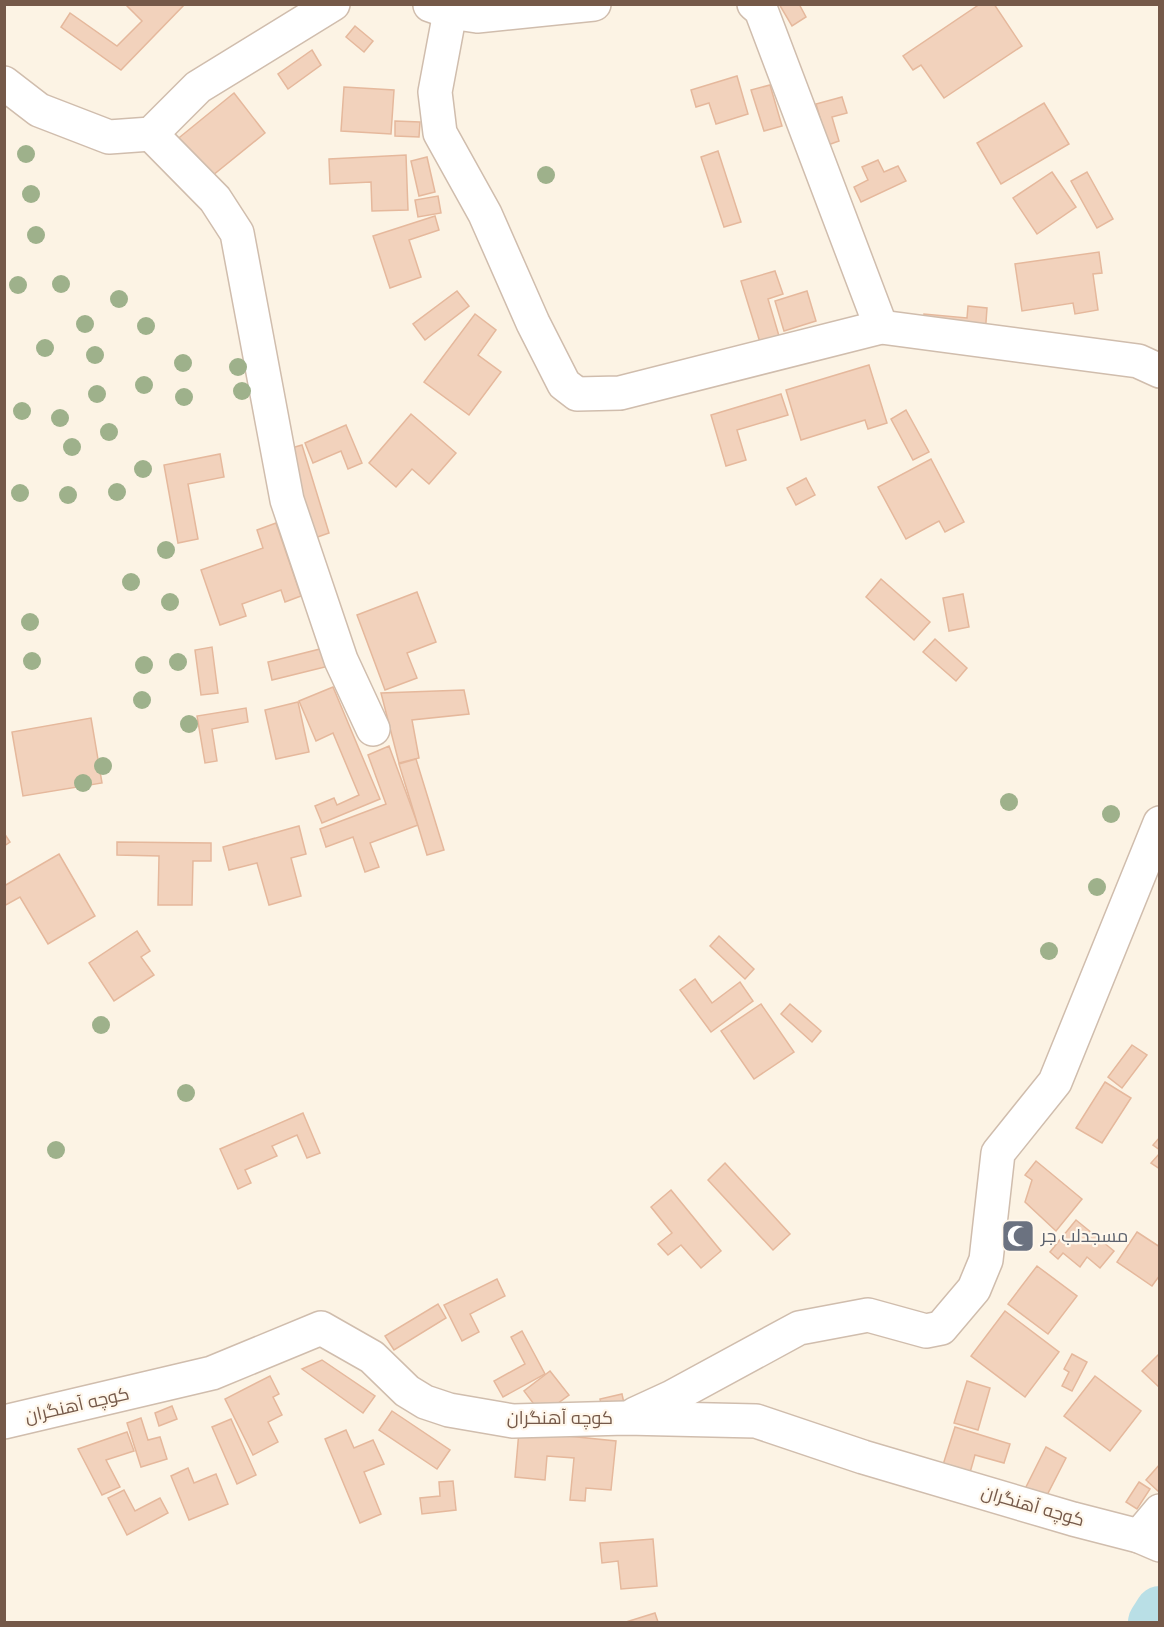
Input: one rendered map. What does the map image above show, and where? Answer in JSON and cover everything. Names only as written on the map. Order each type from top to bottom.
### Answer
[{"type":"street","points":[[4,83],[39,110],[109,137],[151,134],[198,87],[333,4]]},
{"type":"street","points":[[594,4],[477,16],[439,8],[435,92],[440,133],[485,214],[533,323],[564,384],[577,394],[620,393],[881,327],[1138,361],[1160,371]]},
{"type":"street","points":[[754,4],[761,10],[881,327]]},
{"type":"street","points":[[151,134],[215,199],[237,233],[287,501],[341,660],[373,729]]},
{"type":"street","points":[[626,1418],[672,1397],[799,1328],[868,1315],[926,1331],[941,1328],[974,1289],[986,1260],[998,1153],[1055,1082],[1160,823]]},
{"type":"street","name":"کوچه آهنگران","points":[[4,1422],[212,1373],[321,1328],[372,1357],[407,1391],[425,1402],[449,1410],[513,1421],[626,1418],[756,1421],[874,1460],[1149,1540]]},
{"type":"street","points":[[1149,1540],[1160,1511]]},
{"type":"building","points":[[125,4],[185,4],[121,70],[61,27],[70,13],[117,46],[142,21]]},
{"type":"building","points":[[779,4],[799,4],[806,17],[792,26]]},
{"type":"building","points":[[980,4],[994,4],[1022,46],[944,98],[921,65],[913,70],[903,56]]},
{"type":"building","points":[[355,26],[373,41],[364,52],[346,37]]},
{"type":"building","points":[[312,50],[321,65],[288,89],[278,74]]},
{"type":"building","points":[[737,76],[748,114],[716,124],[709,103],[696,107],[691,90]]},
{"type":"building","points":[[770,85],[782,126],[764,131],[751,90]]},
{"type":"building","points":[[344,87],[394,90],[391,134],[341,131]]},
{"type":"building","points":[[234,93],[265,133],[207,180],[175,141]]},
{"type":"building","points":[[842,97],[847,113],[832,117],[839,141],[828,145],[816,104]]},
{"type":"building","points":[[1044,103],[1069,144],[1001,184],[977,143]]},
{"type":"building","points":[[395,121],[420,122],[419,137],[395,136]]},
{"type":"building","points":[[718,151],[741,222],[724,227],[701,157]]},
{"type":"building","points":[[406,155],[408,210],[372,211],[371,182],[330,184],[329,159]]},
{"type":"building","points":[[427,157],[435,192],[419,196],[411,161]]},
{"type":"building","points":[[878,160],[884,172],[898,166],[906,181],[861,202],[854,187],[868,180],[862,167]]},
{"type":"building","points":[[1052,172],[1076,207],[1037,234],[1013,198]]},
{"type":"building","points":[[1087,172],[1113,219],[1097,228],[1071,181]]},
{"type":"building","points":[[438,196],[441,213],[418,217],[415,200]]},
{"type":"building","points":[[435,216],[439,230],[409,240],[421,277],[390,288],[373,236]]},
{"type":"building","points":[[1099,252],[1102,273],[1093,274],[1098,310],[1075,314],[1073,303],[1022,311],[1015,264]]},
{"type":"building","points":[[775,271],[783,294],[768,299],[782,346],[763,352],[741,281]]},
{"type":"building","points":[[457,291],[469,306],[425,340],[413,324]]},
{"type":"building","points":[[807,291],[816,321],[784,331],[775,301]]},
{"type":"building","points":[[968,306],[987,308],[985,336],[923,331],[924,314],[967,318]]},
{"type":"building","points":[[475,314],[496,330],[478,355],[501,372],[469,415],[424,382]]},
{"type":"building","points":[[869,365],[887,423],[868,429],[865,420],[801,440],[786,390]]},
{"type":"building","points":[[781,394],[788,415],[737,430],[746,460],[726,466],[711,415]]},
{"type":"building","points":[[906,410],[929,452],[913,460],[891,419]]},
{"type":"building","points":[[411,414],[456,453],[429,484],[412,469],[396,487],[369,463]]},
{"type":"building","points":[[346,425],[362,463],[348,469],[341,451],[313,463],[305,443]]},
{"type":"building","points":[[302,445],[329,533],[309,540],[281,451]]},
{"type":"building","points":[[220,454],[224,477],[188,484],[198,539],[178,543],[164,465]]},
{"type":"building","points":[[931,459],[964,522],[945,532],[939,521],[906,539],[878,487]]},
{"type":"building","points":[[806,478],[815,495],[796,505],[787,488]]},
{"type":"building","points":[[276,523],[301,596],[285,602],[281,590],[242,604],[246,616],[220,625],[201,570],[263,548],[257,530]]},
{"type":"building","points":[[881,579],[930,622],[914,640],[866,597]]},
{"type":"building","points":[[417,592],[436,642],[407,653],[417,678],[385,690],[357,615]]},
{"type":"building","points":[[963,594],[969,627],[949,631],[943,598]]},
{"type":"building","points":[[935,639],[967,668],[956,681],[923,652]]},
{"type":"building","points":[[212,647],[218,693],[201,695],[195,650]]},
{"type":"building","points":[[324,648],[329,666],[272,680],[268,662]]},
{"type":"building","points":[[333,687],[380,799],[322,823],[315,806],[334,798],[337,805],[359,795],[333,733],[316,741],[299,701]]},
{"type":"building","points":[[464,690],[469,714],[412,720],[419,758],[399,763],[381,693]]},
{"type":"building","points":[[298,702],[309,752],[276,759],[265,710]]},
{"type":"building","points":[[246,708],[248,722],[212,729],[217,761],[205,763],[197,716]]},
{"type":"building","points":[[91,718],[102,783],[23,796],[12,732]]},
{"type":"building","points":[[389,746],[418,825],[370,843],[379,867],[365,872],[353,837],[326,847],[320,829],[386,804],[368,755]]},
{"type":"building","points":[[416,759],[444,850],[427,855],[399,764]]},
{"type":"building","points":[[299,826],[306,854],[291,858],[301,896],[269,905],[257,863],[229,870],[223,847]]},
{"type":"building","points":[[4,833],[10,842],[4,846]]},
{"type":"building","points":[[117,842],[211,843],[211,861],[193,861],[192,905],[158,905],[159,856],[117,855]]},
{"type":"building","points":[[59,854],[95,916],[48,944],[20,897],[4,906],[4,886]]},
{"type":"building","points":[[137,931],[150,951],[141,957],[154,975],[114,1001],[89,963]]},
{"type":"building","points":[[719,936],[754,969],[745,979],[710,946]]},
{"type":"building","points":[[695,979],[712,1003],[740,982],[753,1001],[711,1032],[680,990]]},
{"type":"building","points":[[761,1004],[794,1052],[754,1079],[721,1031]]},
{"type":"building","points":[[790,1004],[821,1031],[812,1042],[781,1014]]},
{"type":"building","points":[[1132,1045],[1147,1055],[1122,1088],[1108,1077]]},
{"type":"building","points":[[1105,1082],[1131,1098],[1102,1143],[1076,1128]]},
{"type":"building","points":[[303,1113],[320,1153],[307,1158],[297,1135],[272,1146],[277,1156],[245,1170],[251,1183],[238,1189],[220,1149]]},
{"type":"building","points":[[1160,1137],[1160,1150],[1153,1145]]},
{"type":"building","points":[[1160,1153],[1160,1169],[1151,1163]]},
{"type":"building","points":[[1036,1161],[1082,1199],[1056,1231],[1025,1202],[1032,1180],[1025,1175]]},
{"type":"building","points":[[725,1163],[790,1234],[773,1250],[708,1180]]},
{"type":"building","points":[[671,1190],[721,1251],[701,1268],[681,1245],[668,1255],[658,1244],[672,1233],[651,1207]]},
{"type":"building","points":[[1076,1220],[1114,1251],[1100,1268],[1087,1257],[1080,1267],[1063,1253],[1058,1259],[1050,1252]]},
{"type":"building","points":[[1137,1232],[1160,1247],[1160,1275],[1152,1286],[1117,1262]]},
{"type":"building","points":[[1037,1266],[1077,1296],[1048,1334],[1008,1304]]},
{"type":"building","points":[[497,1279],[505,1296],[470,1314],[479,1332],[462,1341],[444,1305]]},
{"type":"building","points":[[438,1304],[446,1318],[394,1350],[385,1336]]},
{"type":"building","points":[[1005,1311],[1059,1352],[1025,1397],[971,1356]]},
{"type":"building","points":[[522,1331],[545,1374],[503,1397],[494,1381],[525,1364],[511,1337]]},
{"type":"building","points":[[1160,1353],[1160,1388],[1142,1371]]},
{"type":"building","points":[[1072,1354],[1087,1362],[1072,1391],[1062,1386],[1069,1372],[1064,1369]]},
{"type":"building","points":[[322,1360],[375,1396],[363,1413],[302,1369]]},
{"type":"building","points":[[550,1371],[569,1395],[542,1415],[524,1391]]},
{"type":"building","points":[[270,1376],[279,1394],[273,1397],[282,1415],[268,1422],[278,1442],[253,1455],[225,1399]]},
{"type":"building","points":[[1095,1376],[1141,1411],[1110,1451],[1064,1416]]},
{"type":"building","points":[[967,1381],[990,1388],[978,1430],[954,1423]]},
{"type":"building","points":[[622,1394],[625,1408],[603,1413],[600,1399]]},
{"type":"building","points":[[172,1406],[177,1419],[159,1426],[155,1413]]},
{"type":"building","points":[[392,1411],[450,1450],[437,1469],[379,1430]]},
{"type":"building","points":[[141,1418],[148,1440],[160,1437],[167,1459],[141,1467],[127,1423]]},
{"type":"building","points":[[231,1419],[256,1475],[237,1484],[212,1427]]},
{"type":"building","points":[[955,1427],[1010,1444],[1004,1463],[975,1455],[969,1476],[942,1468]]},
{"type":"building","points":[[346,1430],[354,1448],[373,1440],[384,1464],[364,1472],[381,1514],[360,1523],[325,1439]]},
{"type":"building","points":[[519,1431],[616,1441],[611,1490],[586,1488],[585,1501],[570,1500],[574,1458],[547,1456],[545,1480],[515,1477]]},
{"type":"building","points":[[127,1432],[134,1451],[106,1460],[120,1487],[102,1495],[78,1449]]},
{"type":"building","points":[[1046,1447],[1066,1458],[1043,1503],[1023,1493]]},
{"type":"building","points":[[1160,1464],[1160,1491],[1159,1492],[1146,1480]]},
{"type":"building","points":[[188,1468],[194,1483],[216,1474],[228,1504],[189,1520],[171,1476]]},
{"type":"building","points":[[453,1481],[456,1510],[422,1514],[420,1498],[440,1496],[439,1482]]},
{"type":"building","points":[[1139,1482],[1150,1489],[1137,1509],[1126,1502]]},
{"type":"building","points":[[124,1490],[135,1511],[160,1498],[168,1513],[127,1535],[108,1498]]},
{"type":"building","points":[[653,1539],[657,1586],[621,1589],[618,1561],[602,1563],[600,1543]]},
{"type":"building","points":[[655,1613],[658,1622],[626,1622]]},
{"type":"waterway","points":[[1153,1622],[1160,1611]]},
{"type":"place","name":"مسجدلب جر","points":[[1018,1236]]}]
